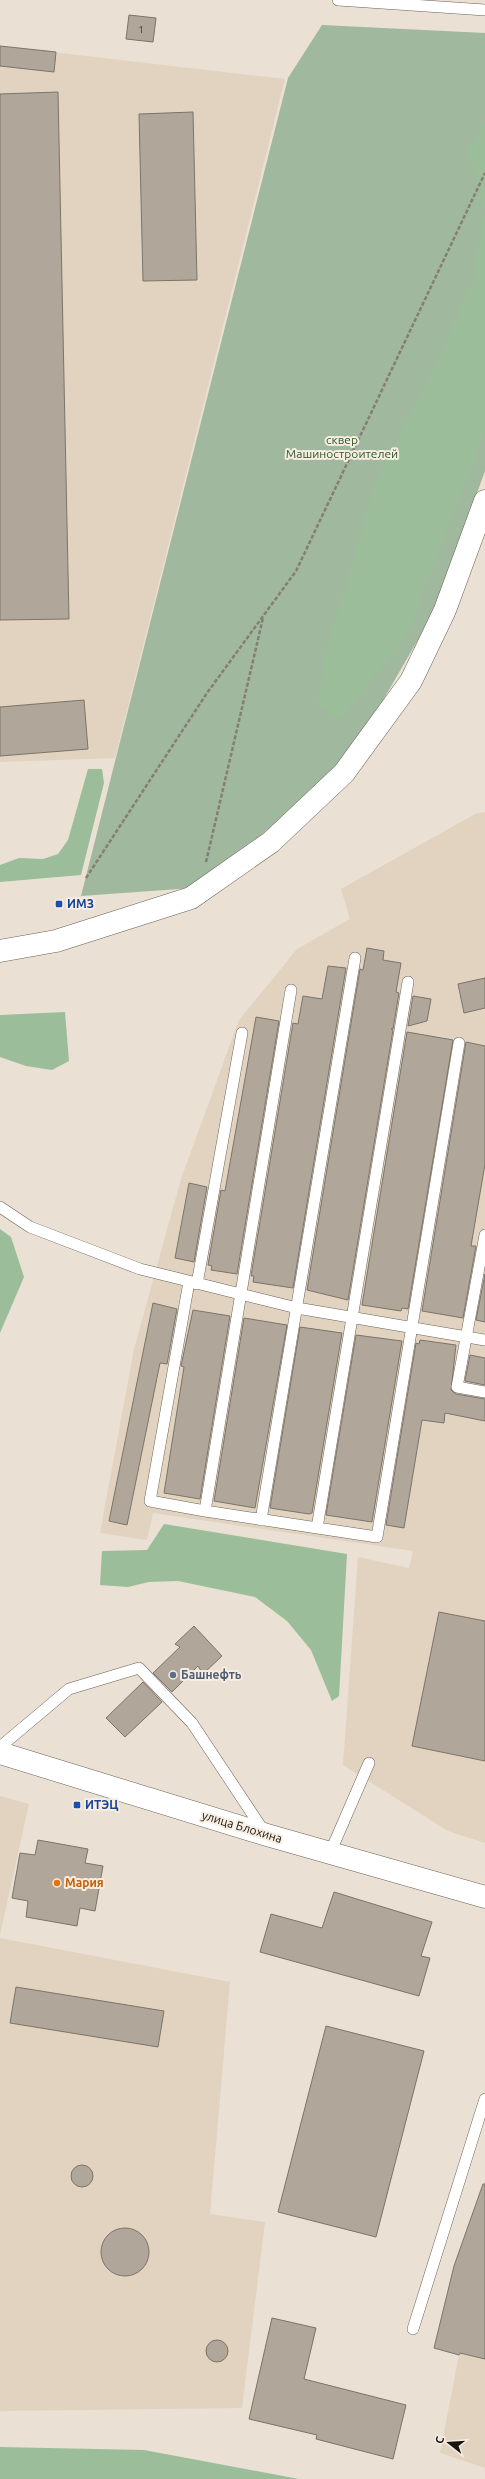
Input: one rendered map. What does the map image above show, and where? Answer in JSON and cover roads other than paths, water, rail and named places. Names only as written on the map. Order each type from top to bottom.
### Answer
[{"type":"main road","points":[[0,951],[56,942],[191,898],[271,842],[344,773],[412,681],[445,610],[485,501]]},
{"type":"main road","name":"улица Блохина","points":[[0,1752],[267,1835],[485,1897]]},
{"type":"lane","points":[[338,0],[485,10]]},
{"type":"lane","points":[[261,1520],[356,958]]},
{"type":"lane","points":[[317,1528],[408,982]]},
{"type":"lane","points":[[204,1511],[291,990]]},
{"type":"lane","points":[[242,1034],[150,1501],[204,1511],[377,1537],[459,1043]]},
{"type":"lane","points":[[0,1207],[30,1227],[140,1269],[297,1308],[485,1340]]},
{"type":"lane","points":[[485,1235],[468,1337],[457,1387],[485,1392]]},
{"type":"lane","points":[[0,1747],[69,1689],[139,1668],[192,1723],[267,1835]]},
{"type":"lane","points":[[330,1853],[369,1762]]},
{"type":"lane","points":[[413,2329],[485,2099]]},
{"type":"place","name":"ИМЗ","points":[[59,904]]},
{"type":"place","name":"Башнефть","points":[[173,1675]]},
{"type":"place","name":"ИТЭЦ","points":[[77,1805]]},
{"type":"place","name":"Мария","points":[[57,1883]]},
{"type":"park label","name":"сквер Машиностроителей","points":[[342,447]]}]
